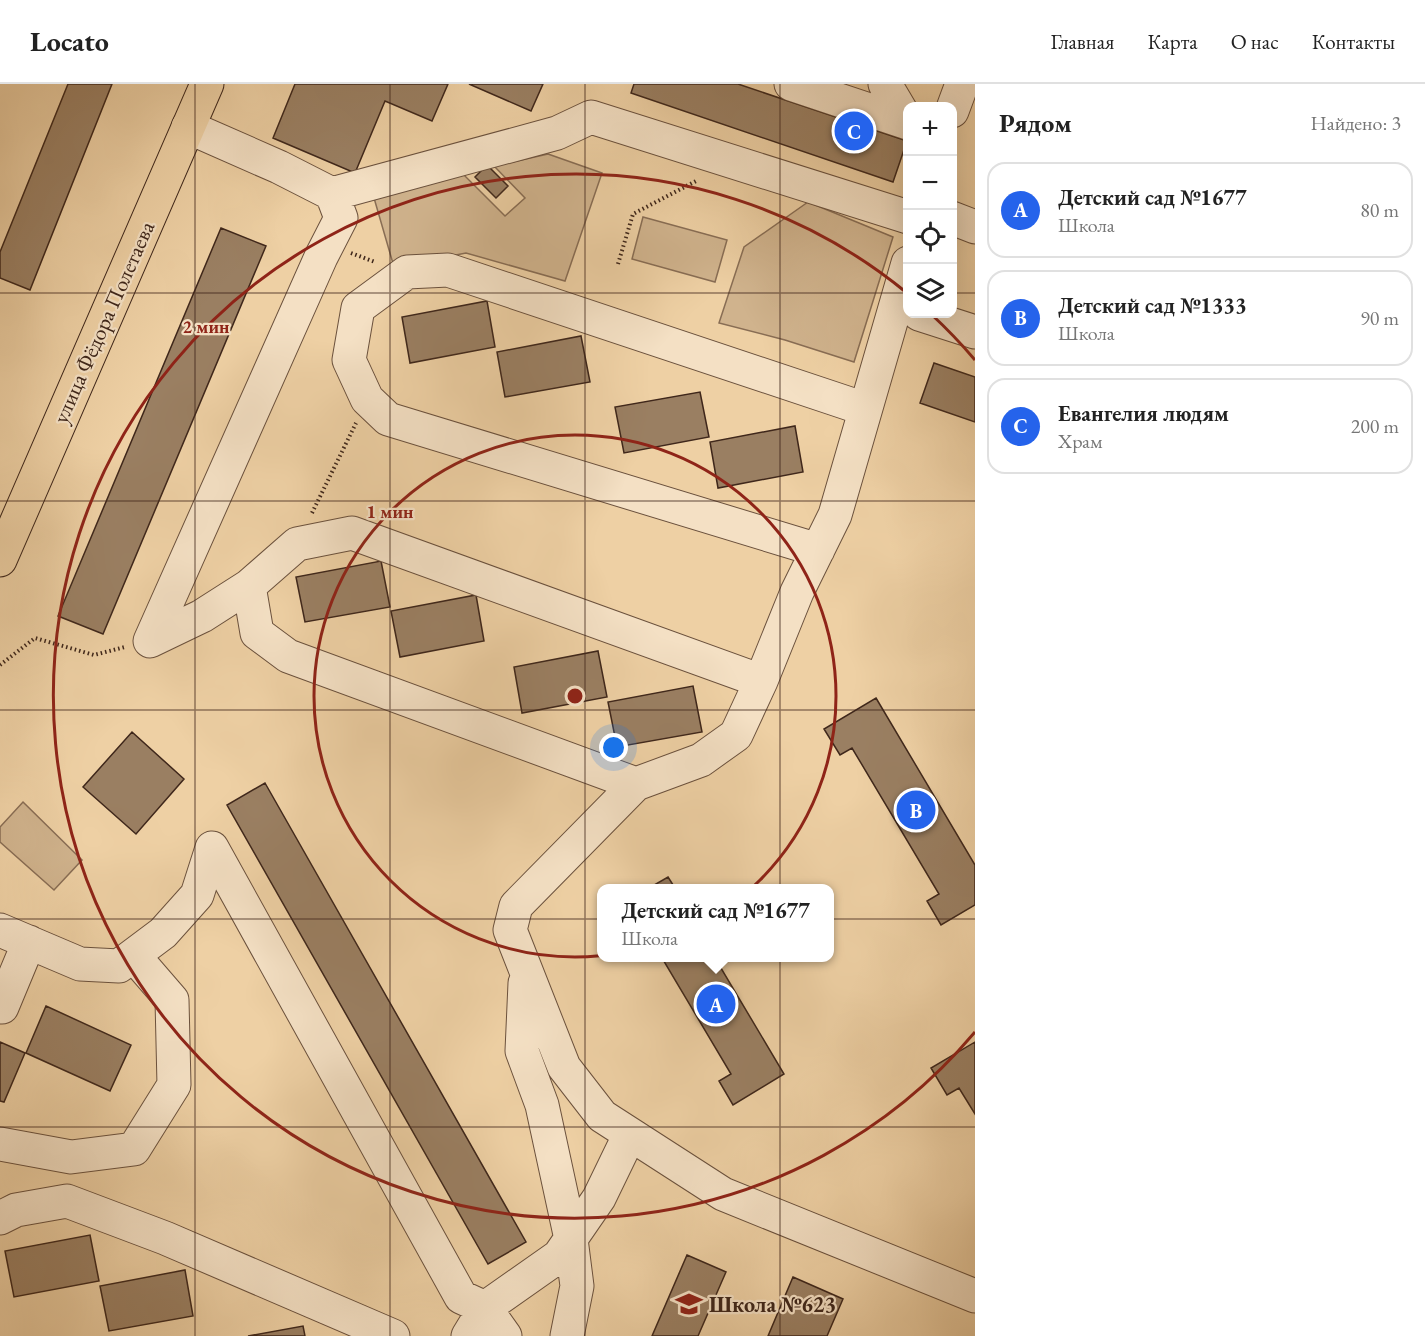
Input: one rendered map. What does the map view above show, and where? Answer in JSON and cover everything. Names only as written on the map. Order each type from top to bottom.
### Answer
[{"type":"main road","name":"улица Фёдора Полетаева","points":[[0,560],[207,84]]},
{"type":"lane","points":[[791,84],[903,121]]},
{"type":"lane","points":[[885,84],[903,115]]},
{"type":"lane","points":[[955,102],[962,84]]},
{"type":"lane","points":[[188,128],[279,167],[332,194],[556,133],[591,117],[903,215]]},
{"type":"lane","points":[[150,641],[341,218],[332,194]]},
{"type":"lane","points":[[957,220],[975,227]]},
{"type":"lane","points":[[818,550],[388,419],[367,399],[349,360],[358,308],[407,272],[448,270],[865,409]]},
{"type":"lane","points":[[904,318],[865,409],[835,515],[797,591],[761,681],[736,735],[701,760],[636,784],[516,906],[510,930],[564,1067],[602,1116],[723,1194],[975,1296]]},
{"type":"lane","points":[[932,318],[975,332]]},
{"type":"lane","points":[[150,641],[201,616],[249,586],[297,544],[352,533],[761,681]]},
{"type":"lane","points":[[249,586],[257,633],[288,656],[636,784]]},
{"type":"lane","points":[[2,1007],[15,936],[80,964],[120,966],[163,933],[197,895],[212,848],[461,1297],[485,1308],[505,1336]]},
{"type":"lane","points":[[0,1144],[71,1157],[134,1149],[174,1085],[172,1000],[134,956]]},
{"type":"lane","points":[[526,970],[522,1051],[542,1106],[571,1239],[577,1286],[567,1336]]},
{"type":"lane","points":[[468,1336],[485,1308],[559,1256],[599,1198],[630,1134]]},
{"type":"lane","points":[[0,1218],[16,1210],[67,1201],[165,1238],[393,1336]]},
{"type":"path","points":[[618,264],[633,214],[734,162]]},
{"type":"path","points":[[327,245],[407,272]]},
{"type":"path","points":[[297,544],[367,399]]},
{"type":"path","points":[[0,665],[35,638],[94,655],[150,641]]},
{"type":"shaded area","points":[[548,154],[602,173],[565,281],[466,253],[394,267],[372,191],[461,172],[505,216],[525,198],[494,166]]},
{"type":"shaded area","points":[[808,202],[893,237],[854,362],[785,340],[719,323],[744,247]]},
{"type":"shaded area","points":[[643,217],[727,240],[715,282],[632,259]]},
{"type":"shaded area","points":[[23,802],[82,860],[54,890],[0,842],[0,827]]},
{"type":"building","points":[[68,84],[112,84],[30,290],[0,278],[0,252]]},
{"type":"building","points":[[295,84],[448,84],[432,121],[385,101],[355,173],[273,138]]},
{"type":"building","points":[[469,84],[543,84],[531,111]]},
{"type":"building","points":[[634,84],[738,84],[903,140],[903,153],[893,182],[631,93]]},
{"type":"building","points":[[487,165],[508,186],[496,198],[475,177]]},
{"type":"building","points":[[221,228],[266,246],[103,634],[58,616]]},
{"type":"building","points":[[487,301],[495,347],[410,363],[402,317]]},
{"type":"building","points":[[581,336],[590,382],[505,397],[497,352]]},
{"type":"building","points":[[934,363],[975,377],[975,422],[920,403]]},
{"type":"building","points":[[700,392],[709,437],[624,453],[615,407]]},
{"type":"building","points":[[795,426],[803,472],[718,488],[710,442]]},
{"type":"building","points":[[381,561],[390,607],[305,622],[296,577]]},
{"type":"building","points":[[476,595],[484,641],[400,657],[391,611]]},
{"type":"building","points":[[598,651],[607,697],[522,713],[514,667]]},
{"type":"building","points":[[693,686],[702,732],[617,747],[608,702]]},
{"type":"building","points":[[876,698],[975,865],[975,905],[941,925],[927,901],[939,894],[852,748],[840,755],[824,729]]},
{"type":"building","points":[[132,732],[184,779],[136,834],[83,787]]},
{"type":"building","points":[[265,783],[526,1242],[488,1264],[227,805]]},
{"type":"building","points":[[668,877],[672,884],[656,884]]},
{"type":"building","points":[[664,962],[717,962],[784,1074],[733,1105],[719,1081],[731,1074]]},
{"type":"building","points":[[46,1006],[131,1045],[110,1091],[26,1053]]},
{"type":"building","points":[[0,1042],[25,1053],[4,1102],[0,1101]]},
{"type":"building","points":[[975,1042],[975,1114],[959,1088],[947,1095],[931,1068]]},
{"type":"building","points":[[90,1235],[99,1281],[14,1297],[5,1251]]},
{"type":"building","name":"Школа №623","points":[[687,1255],[726,1272],[698,1336],[652,1336]]},
{"type":"building","points":[[185,1270],[193,1316],[109,1331],[100,1286]]},
{"type":"building","name":"Школа №623","points":[[793,1277],[843,1299],[827,1336],[768,1336]]},
{"type":"building","points":[[303,1326],[305,1336],[248,1336]]},
{"type":"place","name":"Евангелия людям","points":[[854,131]]},
{"type":"place","name":"Детский сад №1333","points":[[916,810]]},
{"type":"place","name":"Детский сад №1677","points":[[716,1004]]},
{"type":"place","name":"Школа №623","points":[[689,1304]]}]
